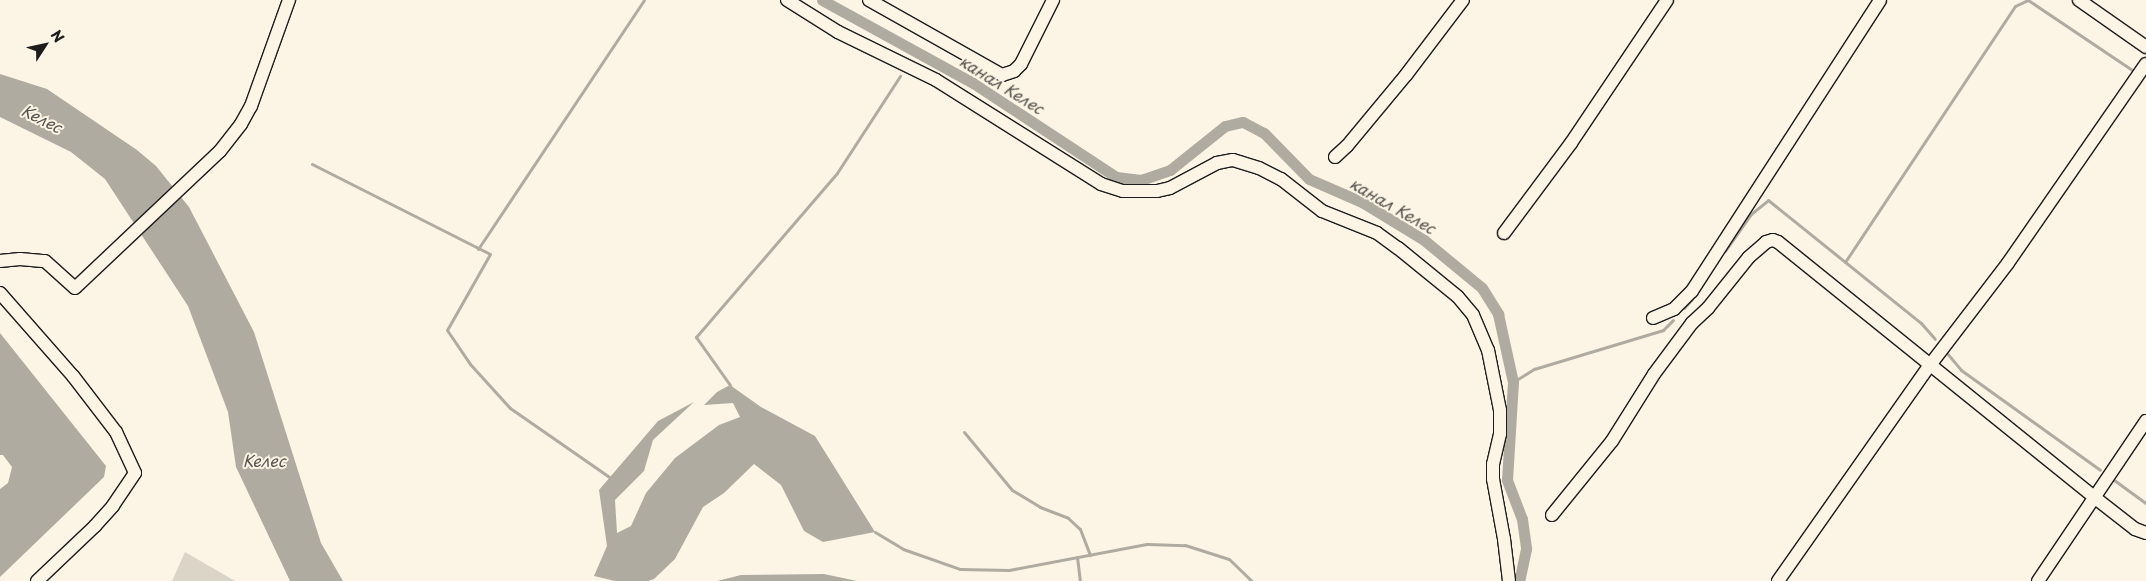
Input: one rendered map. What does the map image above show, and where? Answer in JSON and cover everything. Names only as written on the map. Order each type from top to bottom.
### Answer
[{"type":"street","points":[[0,261],[20,259],[45,261],[75,288],[220,151],[241,124],[252,106],[289,0]]},
{"type":"street","points":[[787,0],[838,32],[936,80],[1107,186],[1138,193],[1157,191],[1170,188],[1217,163],[1233,160],[1259,168],[1281,179],[1322,211],[1376,233],[1398,248],[1458,297],[1473,315],[1488,350],[1500,410],[1500,434],[1493,464],[1493,479],[1504,539],[1509,581]]},
{"type":"street","points":[[869,0],[999,75],[1014,71],[1021,64],[1053,0]]},
{"type":"street","points":[[1335,157],[1347,146],[1406,75],[1463,0]]},
{"type":"street","points":[[1504,233],[1576,135],[1667,0]]},
{"type":"street","points":[[1653,318],[1674,309],[1692,291],[1880,0]]},
{"type":"street","points":[[2087,2],[2146,47]]},
{"type":"street","points":[[1778,581],[1930,364],[2008,263],[2146,64]]},
{"type":"street","points":[[1552,515],[1612,441],[1654,374],[1692,323],[1708,308],[1749,257],[1766,242],[1773,240],[1778,242],[2094,497],[2136,529],[2146,533]]},
{"type":"street","points":[[0,293],[73,376],[116,432],[135,473],[113,506],[95,526],[37,581]]},
{"type":"street","points":[[1674,309],[1692,323]]},
{"type":"street","points":[[2038,581],[2146,421]]},
{"type":"shaded area","points":[[185,552],[235,581],[172,581]]},
{"type":"water","name":"Келес","points":[[0,74],[47,89],[137,150],[156,166],[189,207],[254,332],[321,543],[343,581],[290,581],[236,467],[228,412],[188,306],[105,179],[71,152],[0,117]]},
{"type":"water","points":[[0,333],[106,466],[104,477],[0,577],[0,489],[8,483],[12,467],[3,455],[0,455]]},
{"type":"water","points":[[730,385],[761,407],[815,436],[875,532],[823,542],[804,531],[781,485],[754,464],[724,493],[703,507],[675,559],[654,579],[648,581],[615,581],[594,576],[607,546],[599,490],[658,421],[694,402],[653,440],[644,471],[615,500],[617,533],[631,526],[646,493],[675,458],[719,425],[740,417],[733,403],[704,405],[717,392]]},
{"type":"water","points":[[824,574],[857,581],[717,581],[741,575]]},
{"type":"waterway","points":[[478,249],[644,0]]},
{"type":"waterway","name":"канал Келес","points":[[822,0],[973,83],[1116,177],[1141,180],[1170,170],[1225,126],[1243,122],[1264,133],[1309,179],[1362,202],[1424,240],[1482,288],[1498,314],[1513,382],[1507,480],[1522,519],[1526,549],[1519,581]]},
{"type":"waterway","points":[[1845,262],[2015,6],[2028,0],[2132,70]]},
{"type":"waterway","points":[[730,385],[696,337],[837,173],[900,76]]},
{"type":"waterway","points":[[312,164],[490,254],[447,330],[470,364],[510,408],[612,479]]},
{"type":"waterway","points":[[1725,251],[1751,214],[1768,200],[1921,323],[1935,339]]},
{"type":"waterway","points":[[1684,308],[1692,299]]},
{"type":"waterway","points":[[1513,382],[1534,369],[1663,330],[1673,320]]},
{"type":"waterway","points":[[1946,352],[1961,370],[2100,470]]},
{"type":"waterway","points":[[964,432],[1012,490],[1040,507],[1068,518],[1080,529],[1090,555]]},
{"type":"waterway","points":[[2114,480],[2146,503]]},
{"type":"waterway","points":[[875,532],[903,549],[960,569],[1009,570],[1147,544],[1185,545],[1229,559],[1252,581]]},
{"type":"waterway","points":[[1077,557],[1080,581]]}]
